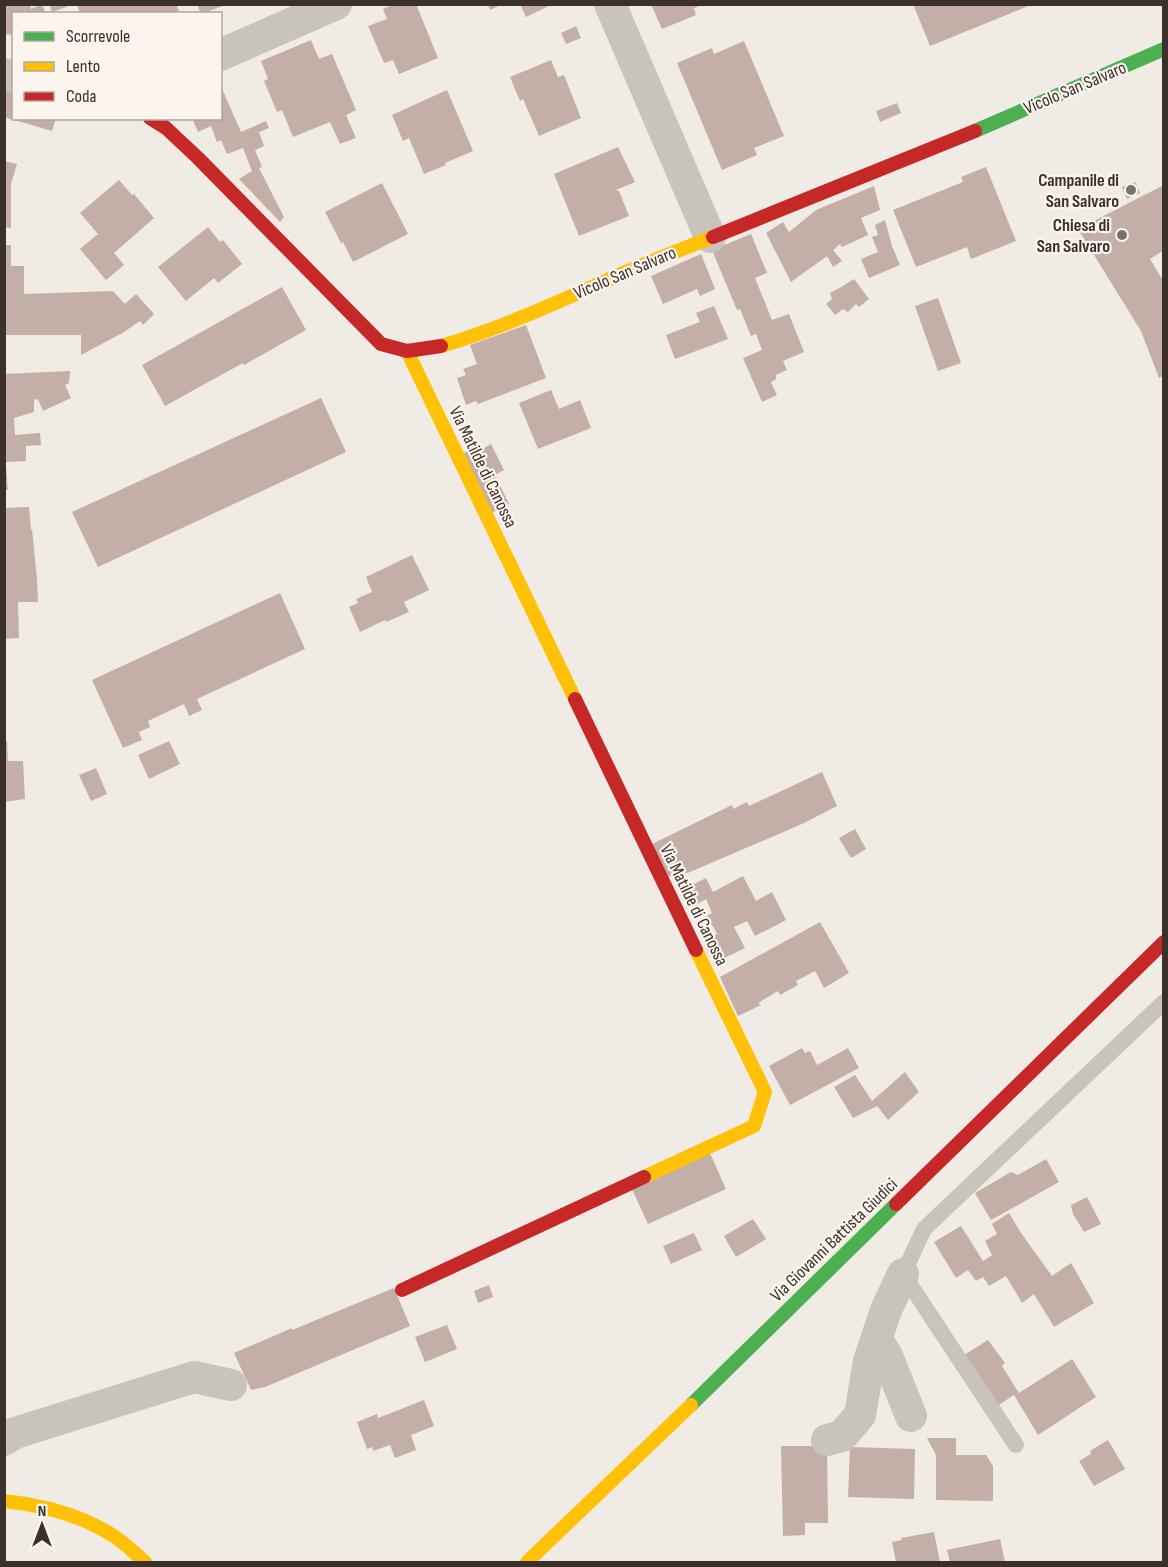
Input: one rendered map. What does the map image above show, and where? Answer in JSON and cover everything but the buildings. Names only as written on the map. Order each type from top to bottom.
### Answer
[{"type":"street","points":[[222,54],[336,4]]},
{"type":"street","points":[[610,4],[710,237]]},
{"type":"street","name":"Vicolo San Salvaro","points":[[153,120],[166,128],[198,158],[381,344],[407,351],[434,348],[472,337],[542,310],[630,270],[927,151],[1164,49]]},
{"type":"street","name":"Via Matilde di Canossa","points":[[402,1290],[754,1126],[765,1092],[407,351]]},
{"type":"street","name":"Via Giovanni Battista Giudici","points":[[528,1563],[1164,942]]},
{"type":"street","points":[[827,1440],[842,1436],[860,1415],[870,1361],[886,1310],[903,1274]]},
{"type":"street","points":[[877,1340],[887,1356],[911,1416]]},
{"type":"street","points":[[4,1440],[15,1433],[194,1377],[231,1385]]},
{"type":"street","points":[[4,1502],[31,1504],[71,1514],[113,1535],[145,1563]]},
{"type":"lane","points":[[1016,1445],[903,1274],[924,1229],[1164,1002]]},
{"type":"traffic: fast","points":[[975,131],[1164,49]]},
{"type":"traffic: fast","points":[[691,1405],[896,1204]]},
{"type":"traffic: slow","points":[[441,346],[512,321],[713,237]]},
{"type":"traffic: slow","points":[[407,351],[575,699]]},
{"type":"traffic: slow","points":[[644,1177],[754,1126],[765,1092],[696,950]]},
{"type":"traffic: slow","points":[[527,1562],[691,1405]]},
{"type":"traffic: slow","points":[[4,1501],[46,1508],[87,1521],[125,1544],[145,1562]]},
{"type":"traffic: jam","points":[[153,120],[166,128],[198,158],[381,344],[407,351],[441,346]]},
{"type":"traffic: jam","points":[[713,237],[975,131]]},
{"type":"traffic: jam","points":[[575,699],[696,950]]},
{"type":"traffic: jam","points":[[896,1204],[1164,942]]},
{"type":"traffic: jam","points":[[402,1290],[644,1177]]},
{"type":"place","name":"Campanile di San Salvaro","points":[[1131,190]]},
{"type":"place","name":"Chiesa di San Salvaro","points":[[1122,235]]}]
